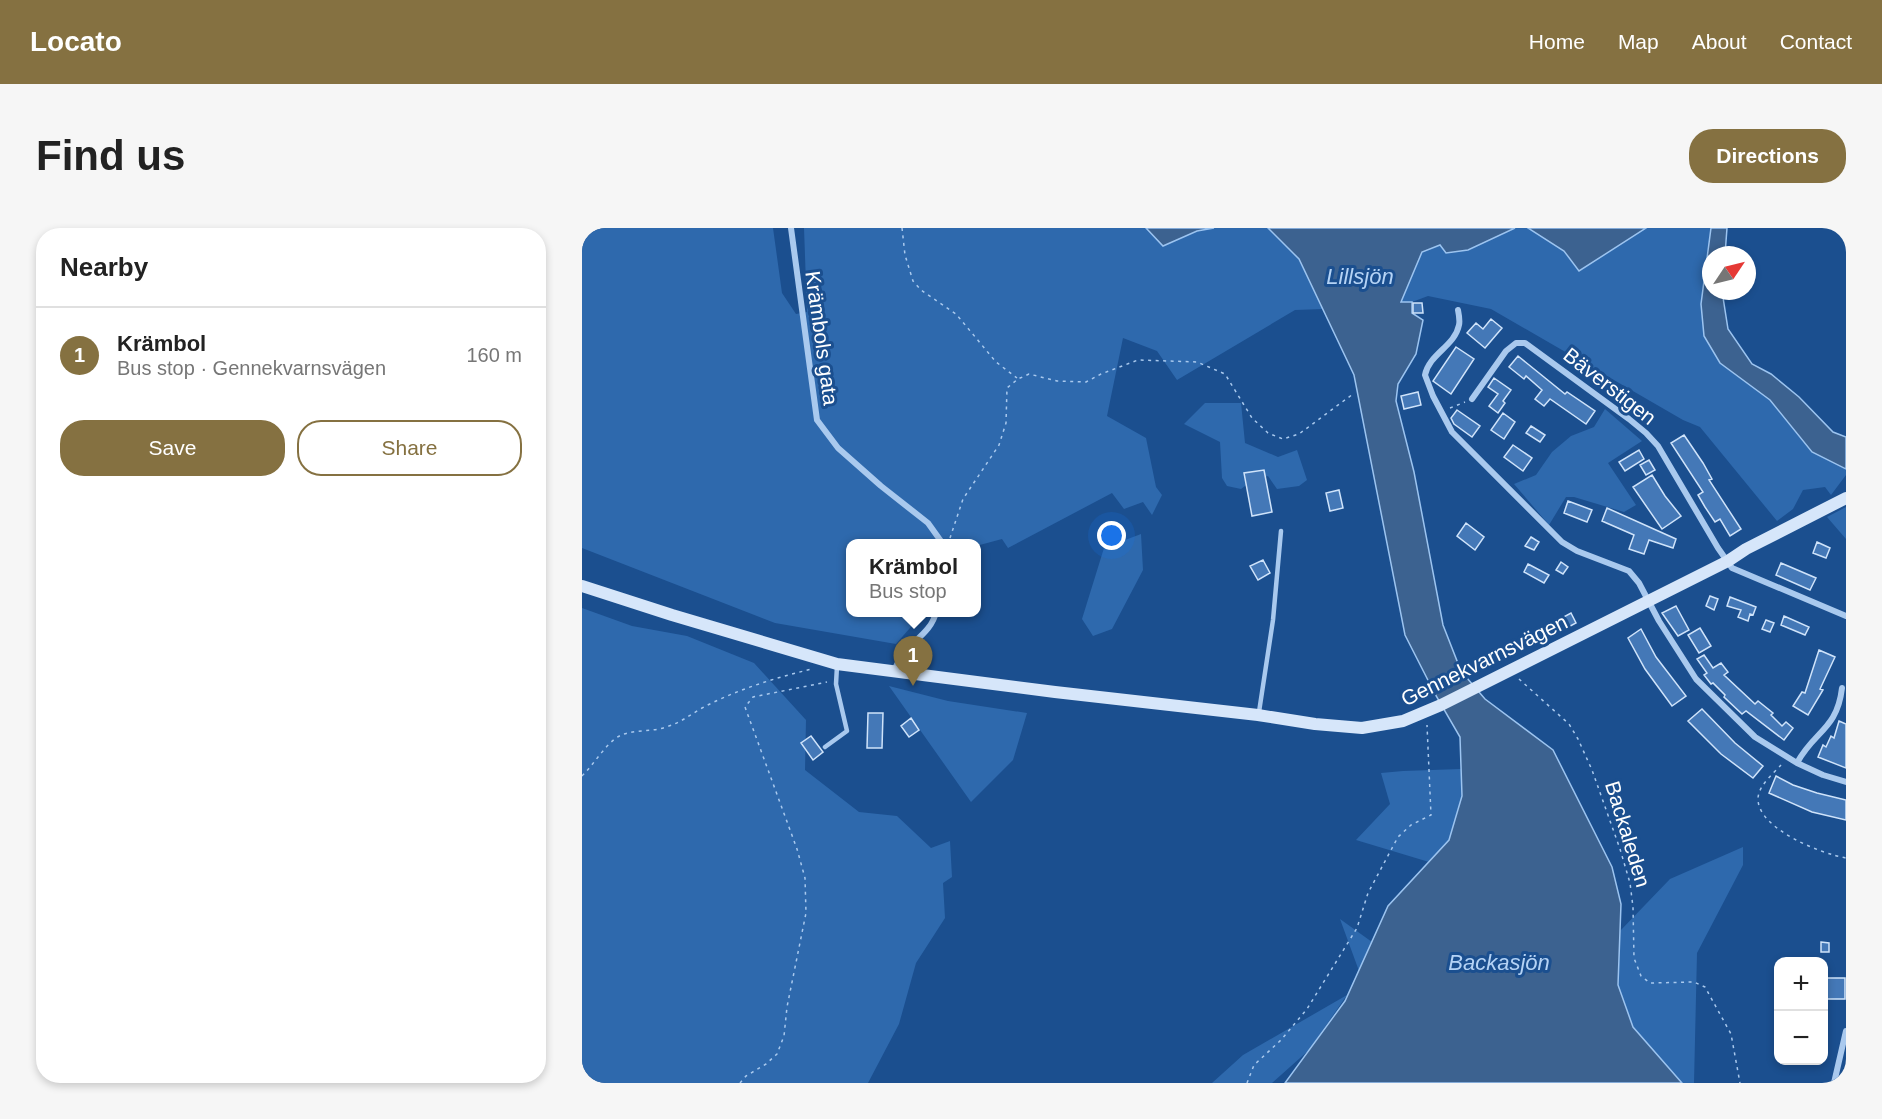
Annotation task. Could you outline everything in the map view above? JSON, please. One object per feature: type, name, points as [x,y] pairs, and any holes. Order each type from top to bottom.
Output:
[{"type":"street","name":"Krämbols gata","points":[[791,228],[817,420],[838,448],[928,523],[942,539]]},
{"type":"street","points":[[1458,310],[1459,325],[1454,337],[1431,361],[1425,375],[1452,432],[1562,542],[1577,551],[1629,571],[1696,679],[1755,737],[1797,763],[1846,782]]},
{"type":"street","name":"Bäverstigen","points":[[1472,399],[1506,351],[1515,343],[1526,343],[1646,433],[1658,446],[1728,561]]},
{"type":"street","name":"Gennekvarnsvägen","points":[[582,586],[837,664],[1362,728],[1403,721],[1441,705],[1728,561],[1766,538],[1846,498]]},
{"type":"street","points":[[1728,561],[1737,571],[1786,589],[1846,616]]},
{"type":"street","points":[[893,671],[903,654],[923,634],[934,617]]},
{"type":"street","points":[[1797,763],[1835,716],[1840,704],[1842,688]]},
{"type":"street","points":[[1834,1083],[1846,1031]]},
{"type":"lane","points":[[1258,715],[1273,620],[1281,531]]},
{"type":"lane","points":[[825,747],[847,731],[837,678],[837,664]]},
{"type":"path","points":[[902,228],[905,255],[913,281],[921,290],[956,314],[996,362],[1018,379]]},
{"type":"path","points":[[948,539],[963,499],[999,445],[1006,423],[1007,388],[1029,374],[1057,381],[1086,382],[1138,360],[1197,362],[1225,374],[1252,418],[1268,434],[1283,439],[1299,434],[1353,394]]},
{"type":"path","points":[[1441,412],[1472,399]]},
{"type":"path","points":[[582,776],[617,738],[637,731],[663,729],[739,691],[816,669]]},
{"type":"path","name":"Backaleden","points":[[1509,670],[1569,724],[1592,770],[1630,883],[1634,958],[1641,976],[1650,983],[1694,982],[1705,987],[1731,1034],[1740,1083]]},
{"type":"path","points":[[740,1083],[746,1076],[777,1054],[784,1036],[787,1007],[806,913],[805,878],[797,849],[746,707],[753,697],[821,684],[837,678]]},
{"type":"path","points":[[1247,1083],[1254,1065],[1281,1040],[1307,1009],[1357,928],[1368,893],[1398,837],[1411,825],[1431,815],[1426,711]]},
{"type":"path","points":[[1786,756],[1759,792],[1758,801],[1763,813],[1783,833],[1825,853],[1846,858]]},
{"type":"shaded area","points":[[582,228],[773,228],[782,293],[796,314],[807,312],[804,228],[1146,228],[1163,246],[1197,231],[1214,228],[1268,228],[1299,259],[1323,309],[1295,310],[1177,380],[1157,351],[1123,338],[1107,416],[1146,438],[1156,487],[1162,495],[1152,515],[1143,502],[1124,509],[1112,493],[1008,548],[1002,539],[981,545],[981,539],[846,539],[846,617],[920,617],[896,644],[775,623],[582,548]]},
{"type":"shaded area","points":[[1515,228],[1528,228],[1564,251],[1579,271],[1646,228],[1711,228],[1709,246],[1702,246],[1701,304],[1720,363],[1770,400],[1812,452],[1846,469],[1846,475],[1831,495],[1825,487],[1803,490],[1793,509],[1777,521],[1700,427],[1683,420],[1491,309],[1428,296],[1412,302],[1401,302],[1422,252],[1441,245],[1468,250]]},
{"type":"shaded area","points":[[1205,403],[1241,403],[1245,443],[1278,457],[1297,450],[1307,480],[1299,486],[1277,489],[1268,476],[1249,483],[1241,489],[1227,486],[1222,478],[1220,442],[1184,424]]},
{"type":"shaded area","points":[[1605,409],[1642,441],[1608,463],[1636,505],[1624,512],[1574,497],[1566,497],[1549,525],[1514,484],[1536,475],[1552,452],[1571,436],[1594,427]]},
{"type":"shaded area","points":[[1846,507],[1846,539],[1827,517]]},
{"type":"shaded area","points":[[1141,534],[1143,570],[1112,629],[1093,636],[1082,619],[1104,548]]},
{"type":"shaded area","points":[[582,608],[632,626],[687,636],[754,663],[806,720],[805,770],[859,812],[897,816],[931,848],[950,841],[952,877],[943,883],[945,918],[916,963],[899,1024],[868,1083],[582,1083]]},
{"type":"shaded area","points":[[889,686],[948,701],[1027,713],[1013,760],[971,802]]},
{"type":"shaded area","points":[[1461,769],[1462,796],[1449,840],[1429,862],[1356,840],[1390,804],[1381,773]]},
{"type":"shaded area","points":[[1743,847],[1743,865],[1697,953],[1694,1083],[1682,1083],[1633,1027],[1618,985],[1620,931],[1670,879]]},
{"type":"shaded area","points":[[1340,919],[1372,942],[1359,971]]},
{"type":"shaded area","points":[[1347,995],[1309,1050],[1272,1083],[1212,1083],[1243,1055]]},
{"type":"water","points":[[1146,228],[1214,228],[1197,231],[1163,246]]},
{"type":"water","name":"Backasjön","points":[[1268,228],[1515,228],[1468,250],[1446,253],[1440,245],[1422,252],[1401,302],[1412,302],[1412,313],[1423,320],[1416,354],[1398,384],[1396,401],[1414,472],[1443,625],[1461,671],[1485,699],[1553,750],[1612,867],[1621,904],[1618,985],[1633,1027],[1682,1083],[1285,1083],[1345,1001],[1388,906],[1449,840],[1462,796],[1460,737],[1405,635],[1354,375],[1299,259]]},
{"type":"water","points":[[1528,228],[1646,228],[1579,271],[1564,251]]},
{"type":"water","points":[[1711,228],[1727,228],[1726,246],[1709,246]]},
{"type":"water","points":[[1702,296],[1702,300],[1723,300],[1728,329],[1752,364],[1771,374],[1799,397],[1833,432],[1846,437],[1846,469],[1812,452],[1770,400],[1720,363],[1704,336],[1701,304]]},
{"type":"building","points":[[1413,303],[1422,303],[1423,313],[1413,313]]},
{"type":"building","points":[[1491,319],[1502,328],[1485,348],[1467,333],[1476,323],[1483,329]]},
{"type":"building","points":[[1456,347],[1474,359],[1451,394],[1433,381]]},
{"type":"building","points":[[1518,356],[1565,394],[1567,392],[1595,411],[1586,424],[1550,399],[1544,406],[1535,399],[1542,390],[1526,376],[1524,379],[1509,367]]},
{"type":"building","points":[[1494,378],[1511,390],[1498,413],[1489,406],[1498,394],[1488,387]]},
{"type":"building","points":[[1418,392],[1421,405],[1404,409],[1401,396]]},
{"type":"building","points":[[1457,410],[1480,426],[1472,437],[1454,424],[1451,418]]},
{"type":"building","points":[[1503,413],[1515,422],[1504,439],[1491,430]]},
{"type":"building","points":[[1531,426],[1545,435],[1540,442],[1526,433]]},
{"type":"building","points":[[1684,435],[1712,479],[1709,480],[1741,529],[1730,536],[1720,519],[1715,522],[1705,507],[1698,495],[1703,492],[1671,443]]},
{"type":"building","points":[[1513,445],[1532,458],[1523,471],[1504,457]]},
{"type":"building","points":[[1639,450],[1644,459],[1625,471],[1619,462]]},
{"type":"building","points":[[1649,460],[1655,470],[1646,475],[1640,465]]},
{"type":"building","points":[[1264,470],[1272,512],[1252,516],[1244,473]]},
{"type":"building","points":[[1652,475],[1681,516],[1662,529],[1633,487]]},
{"type":"building","points":[[1339,490],[1343,508],[1330,511],[1326,493]]},
{"type":"building","points":[[1568,501],[1592,510],[1587,522],[1564,513]]},
{"type":"building","points":[[1607,508],[1676,539],[1673,548],[1649,540],[1644,554],[1629,549],[1634,535],[1602,521]]},
{"type":"building","points":[[1466,523],[1484,537],[1475,550],[1457,536]]},
{"type":"building","points":[[1531,537],[1539,542],[1534,550],[1525,546]]},
{"type":"building","points":[[1817,542],[1830,548],[1826,558],[1813,553]]},
{"type":"building","points":[[1263,560],[1270,573],[1258,580],[1250,566]]},
{"type":"building","points":[[1561,562],[1568,567],[1563,574],[1556,570]]},
{"type":"building","points":[[1781,563],[1816,578],[1810,590],[1776,575]]},
{"type":"building","points":[[1528,564],[1549,575],[1544,583],[1524,572]]},
{"type":"building","points":[[1710,596],[1718,599],[1714,610],[1706,606]]},
{"type":"building","points":[[1730,597],[1756,607],[1748,621],[1738,617],[1741,610],[1727,606]]},
{"type":"building","points":[[1676,606],[1689,630],[1678,636],[1662,613]]},
{"type":"building","points":[[1571,613],[1576,623],[1550,637],[1545,627]]},
{"type":"building","points":[[1784,616],[1809,627],[1805,635],[1781,625]]},
{"type":"building","points":[[1766,620],[1774,623],[1770,632],[1762,629]]},
{"type":"building","points":[[1700,628],[1711,646],[1699,653],[1688,635]]},
{"type":"building","points":[[1641,629],[1656,657],[1686,696],[1672,706],[1645,669],[1628,638]]},
{"type":"building","points":[[1819,650],[1835,657],[1820,689],[1823,690],[1808,715],[1793,706],[1802,692],[1805,693]]},
{"type":"building","points":[[1704,655],[1713,668],[1721,663],[1728,672],[1724,675],[1755,704],[1758,701],[1773,713],[1771,715],[1782,726],[1786,722],[1793,728],[1784,740],[1746,711],[1742,714],[1713,683],[1711,684],[1704,675],[1707,673],[1697,659]]},
{"type":"building","points":[[1702,709],[1735,743],[1763,766],[1753,778],[1721,754],[1688,721]]},
{"type":"building","points":[[868,713],[883,713],[882,748],[867,748]]},
{"type":"building","points":[[911,718],[919,730],[909,737],[901,726]]},
{"type":"building","points":[[1839,721],[1846,724],[1846,768],[1818,757],[1823,745],[1826,747],[1831,736],[1834,738]]},
{"type":"building","points":[[811,736],[823,752],[813,760],[801,743]]},
{"type":"building","points":[[1776,776],[1793,785],[1846,800],[1846,820],[1812,812],[1769,793]]},
{"type":"building","points":[[1821,942],[1829,943],[1829,952],[1821,952]]},
{"type":"building","points":[[1828,978],[1845,978],[1845,999],[1828,999]]},
{"type":"place","name":"Krämbol","points":[[913,686]]},
{"type":"water label","name":"Lillsjön","points":[[1360,276]]}]
